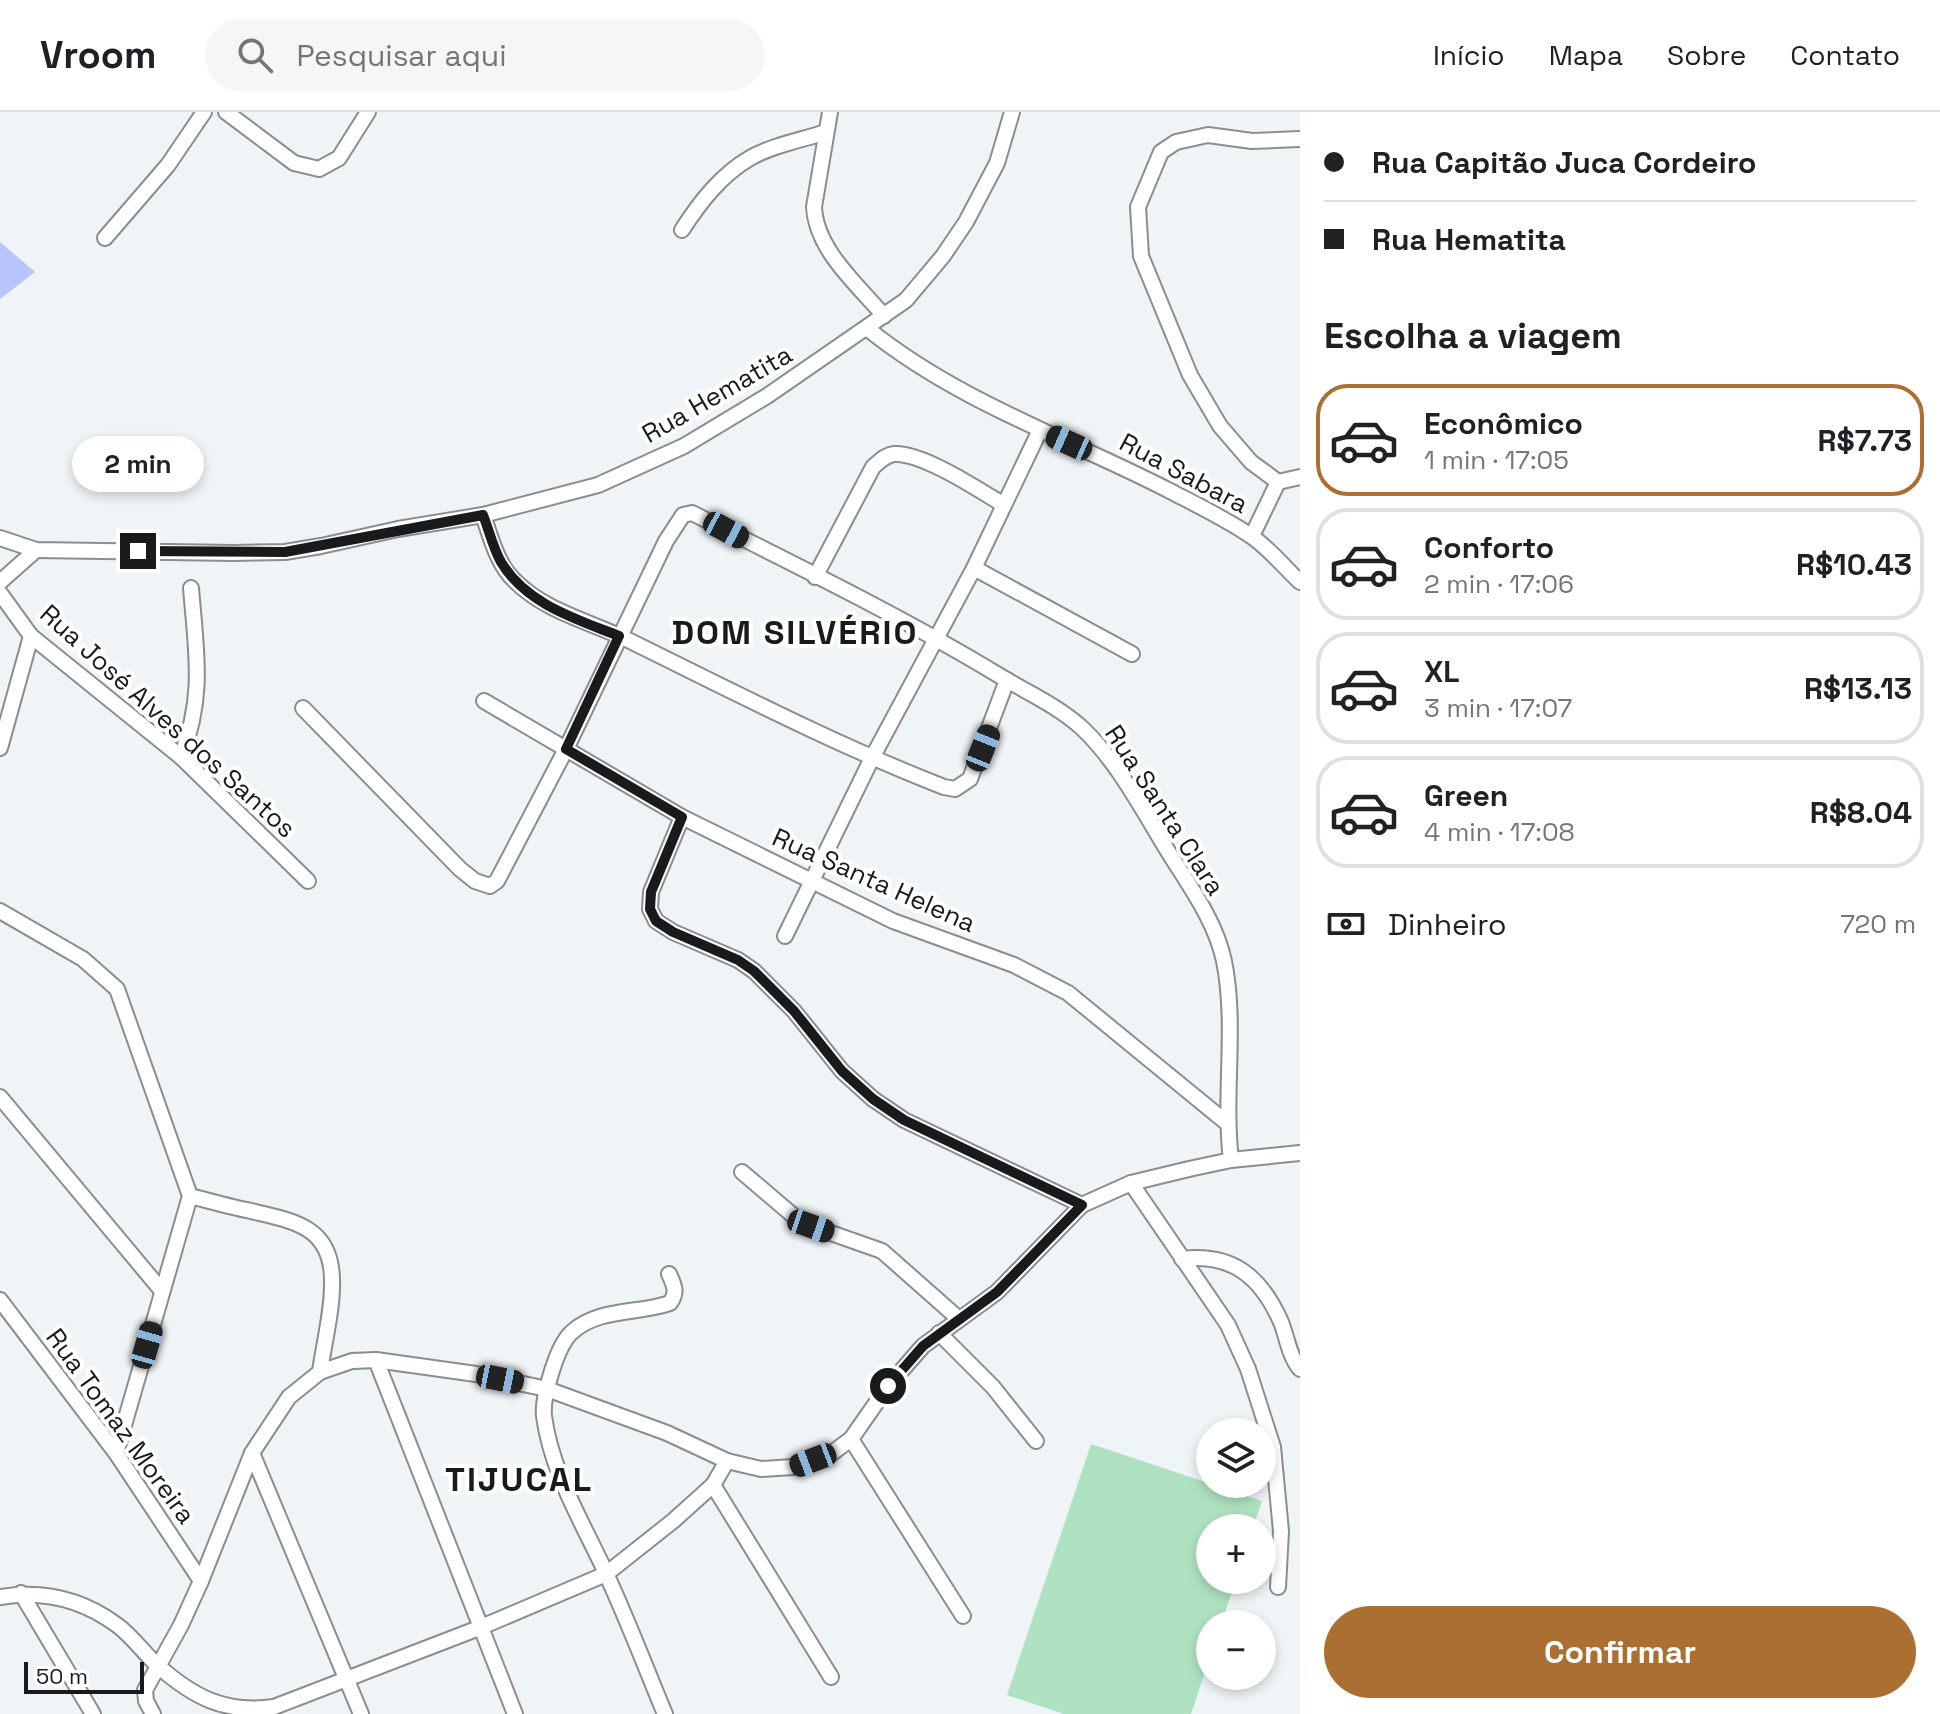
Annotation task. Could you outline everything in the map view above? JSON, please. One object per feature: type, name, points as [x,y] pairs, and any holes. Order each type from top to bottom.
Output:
[{"type":"street","points":[[105,238],[168,165],[204,112]]},
{"type":"street","points":[[226,112],[294,163],[319,169],[339,158],[368,112]]},
{"type":"street","points":[[830,112],[814,207],[815,222],[833,256],[884,316]]},
{"type":"street","name":"Rua Hematita","points":[[0,538],[36,550],[285,552],[483,515],[598,485],[684,446],[735,418],[906,300],[943,256],[966,222],[997,163],[1012,112]]},
{"type":"street","points":[[682,230],[711,190],[751,157],[826,132]]},
{"type":"street","points":[[1300,139],[1252,141],[1208,135],[1176,142],[1161,152],[1138,207],[1141,256],[1190,375],[1220,426],[1251,462],[1278,482],[1300,477]]},
{"type":"street","name":"Rua Sabara","points":[[868,329],[898,354],[925,370],[1040,430],[1127,469],[1252,536],[1300,582]]},
{"type":"street","points":[[785,936],[872,758],[974,568],[1040,430]]},
{"type":"street","points":[[815,577],[873,467],[894,454],[928,463],[1004,505]]},
{"type":"street","points":[[1252,536],[1278,482]]},
{"type":"street","name":"Rua Santa Clara","points":[[619,636],[666,541],[683,515],[692,513],[935,637],[1059,710],[1094,741],[1128,789],[1208,920],[1223,957],[1230,1002],[1227,1123],[1231,1160]]},
{"type":"street","points":[[483,515],[499,559],[512,579],[533,597],[563,614],[619,636],[872,758],[928,781],[955,789],[970,779],[1007,680]]},
{"type":"street","points":[[0,582],[36,550]]},
{"type":"street","points":[[974,568],[1132,654]]},
{"type":"street","points":[[181,757],[192,729],[197,704],[191,588]]},
{"type":"street","name":"Rua José Alves dos Santos","points":[[0,593],[31,636],[181,757],[308,881]]},
{"type":"street","points":[[0,748],[31,636]]},
{"type":"street","points":[[303,708],[460,869],[483,886],[490,886],[497,881],[566,749],[619,636]]},
{"type":"street","name":"Rua Santa Helena","points":[[484,701],[682,817],[917,931],[1014,965],[1068,993],[1227,1123]]},
{"type":"street","points":[[682,817],[651,892],[650,909],[656,921],[754,971],[794,1011],[842,1071],[873,1099],[904,1120],[1082,1205]]},
{"type":"street","points":[[0,911],[83,959],[117,989],[190,1196],[116,1453]]},
{"type":"street","points":[[2,1100],[162,1291]]},
{"type":"street","points":[[0,1121],[2,1100]]},
{"type":"street","points":[[153,1714],[146,1701],[145,1690],[201,1581],[252,1453],[289,1397],[320,1372],[352,1361],[376,1360],[476,1374],[547,1389],[667,1433],[727,1461],[761,1469],[793,1467],[832,1453],[851,1439],[888,1386],[923,1346],[997,1292],[1082,1205],[1131,1183],[1231,1160],[1300,1153]]},
{"type":"street","points":[[742,1172],[796,1218],[882,1251],[959,1319]]},
{"type":"street","points":[[1131,1183],[1228,1325],[1248,1369],[1273,1447],[1281,1531],[1278,1587]]},
{"type":"street","points":[[190,1196],[284,1218],[305,1227],[322,1240],[329,1255],[332,1280],[320,1372]]},
{"type":"street","points":[[1182,1259],[1202,1257],[1235,1265],[1260,1283],[1281,1322],[1300,1369]]},
{"type":"street","points":[[665,1714],[558,1470],[544,1415],[547,1389],[562,1345],[571,1332],[591,1320],[670,1303],[675,1296],[675,1287],[669,1274]]},
{"type":"street","name":"Rua Tomaz Moreira","points":[[0,1300],[116,1453],[201,1581]]},
{"type":"street","points":[[939,1333],[993,1387],[1036,1441]]},
{"type":"street","points":[[376,1360],[515,1714]]},
{"type":"street","points":[[851,1439],[963,1616]]},
{"type":"street","points":[[252,1453],[361,1714]]},
{"type":"street","points":[[0,1597],[21,1593],[55,1596],[83,1605],[118,1626],[158,1665],[204,1701],[252,1711],[274,1707],[479,1628],[606,1574],[713,1485],[727,1461]]},
{"type":"street","points":[[713,1485],[831,1677]]},
{"type":"street","points":[[21,1593],[93,1714]]},
{"type":"green space","points":[[1091,1444],[1196,1479],[1196,1498],[1253,1498],[1262,1501],[1258,1514],[1196,1514],[1196,1594],[1231,1594],[1226,1610],[1196,1610],[1196,1690],[1199,1690],[1191,1714],[1064,1714],[1007,1695]]},
{"type":"water","points":[[0,242],[35,272],[0,299]]},
{"type":"district","name":"DOM SILVÉRIO","points":[[795,632]]},
{"type":"district","name":"TIJUCAL","points":[[519,1479]]},
{"type":"route","points":[[138,551],[285,552],[483,515],[499,559],[512,579],[533,597],[563,614],[619,636],[566,749],[682,817],[651,892],[650,909],[656,921],[673,932],[738,960],[754,971],[794,1011],[842,1071],[873,1099],[904,1120],[1082,1205],[997,1292],[923,1346],[888,1386]]}]
